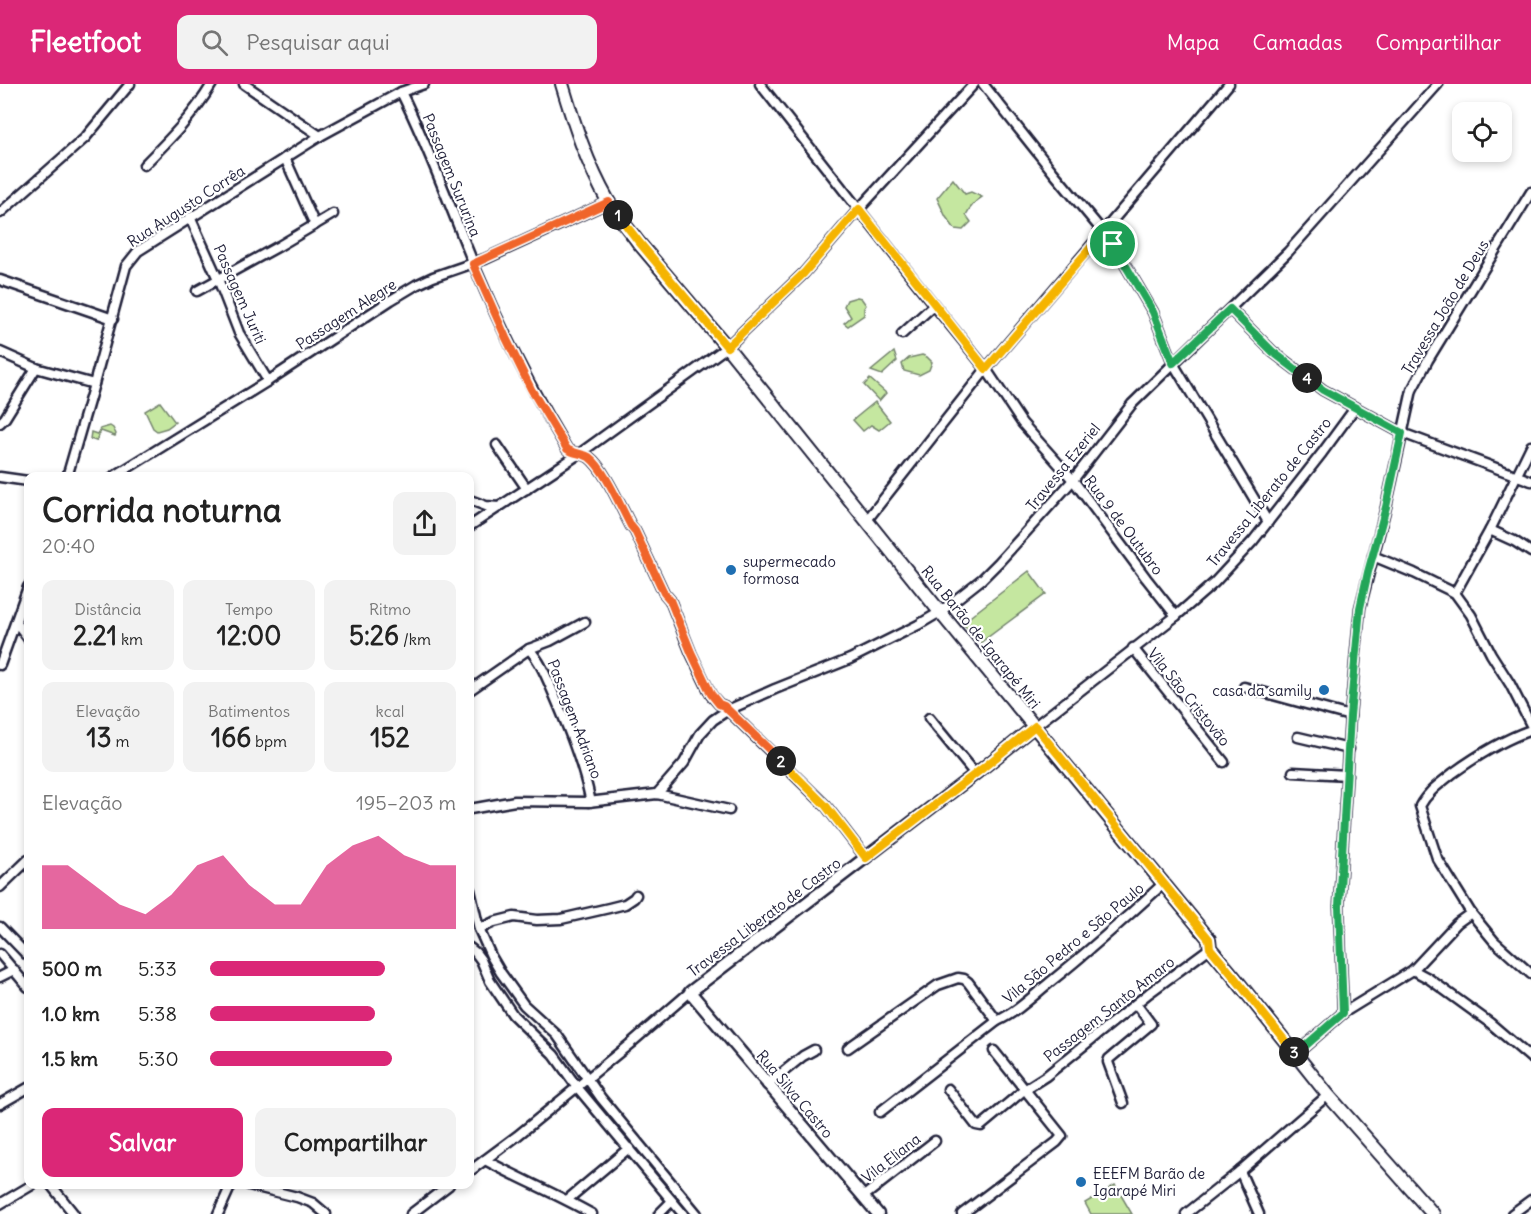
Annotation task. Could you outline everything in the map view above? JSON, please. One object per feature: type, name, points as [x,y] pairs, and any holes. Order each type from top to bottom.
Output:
[{"type":"main road","name":"Rua Barão de Igarapé Miri","points":[[562,84],[589,164],[609,202],[639,242],[1164,883],[1209,939],[1210,948],[1328,1095],[1433,1214]]},
{"type":"street","points":[[0,213],[85,138],[130,84]]},
{"type":"street","points":[[144,165],[176,134],[200,105],[212,84]]},
{"type":"street","points":[[244,84],[320,136]]},
{"type":"street","name":"Rua Augusto Corrêa","points":[[68,472],[126,266],[131,258],[138,251],[320,136],[401,92],[424,84]]},
{"type":"street","name":"Rua 9 de Outubro","points":[[760,84],[986,369],[1022,423],[1073,480],[1176,616]]},
{"type":"street","points":[[474,523],[579,454],[727,347],[804,273],[859,209],[974,84]]},
{"type":"street","points":[[983,84],[1118,252],[1153,312],[1173,363],[1268,522]]},
{"type":"street","points":[[867,520],[986,369],[1228,84]]},
{"type":"street","name":"Travessa Ezeriel","points":[[657,794],[684,763],[700,734],[713,720],[728,710],[850,659],[940,612],[982,579],[1073,480],[1124,412],[1288,252],[1438,84]]},
{"type":"street","name":"Passagem Sururina","points":[[401,92],[442,184],[473,264],[531,389],[567,449],[589,457],[607,480],[635,531],[664,593],[670,600],[711,694],[826,806],[866,858]]},
{"type":"street","points":[[285,158],[315,225]]},
{"type":"street","name":"Travessa João de Deus","points":[[1343,1013],[1339,906],[1350,716],[1360,608],[1386,507],[1412,390],[1531,192]]},
{"type":"street","name":"Passagem Alegre","points":[[121,472],[268,381],[416,285],[473,264],[609,202]]},
{"type":"street","points":[[197,291],[333,214]]},
{"type":"street","name":"Passagem Juriti","points":[[190,218],[218,279],[239,333],[268,381]]},
{"type":"street","points":[[0,280],[113,319]]},
{"type":"street","points":[[903,334],[934,306]]},
{"type":"street","points":[[1230,309],[1273,352],[1323,390],[1402,433],[1531,481]]},
{"type":"street","points":[[0,351],[36,368],[94,384]]},
{"type":"street","points":[[0,423],[36,368]]},
{"type":"street","name":"Travessa Liberato de Castro","points":[[474,1168],[577,1087],[690,992],[975,774],[1176,616],[1226,571],[1268,522],[1355,408]]},
{"type":"street","points":[[497,445],[527,489]]},
{"type":"street","points":[[1455,592],[1490,530],[1531,446]]},
{"type":"street","points":[[0,477],[24,480]]},
{"type":"street","points":[[474,502],[499,507]]},
{"type":"street","points":[[1490,530],[1531,552]]},
{"type":"street","points":[[1373,556],[1455,592],[1471,615],[1531,725]]},
{"type":"street","points":[[0,665],[24,599]]},
{"type":"street","points":[[16,622],[24,633]]},
{"type":"street","name":"Passagem Adriano","points":[[474,687],[529,649],[550,641],[585,622]]},
{"type":"street","name":"Vila São Cristovão","points":[[1133,648],[1224,762]]},
{"type":"street","name":"Passagem Adriano","points":[[529,649],[539,662],[573,741],[584,772],[590,802]]},
{"type":"street","points":[[1244,687],[1350,716]]},
{"type":"street","points":[[930,718],[975,774]]},
{"type":"street","points":[[1531,730],[1479,754],[1436,787],[1425,797],[1420,806],[1437,858],[1471,913],[1494,941],[1531,974]]},
{"type":"street","points":[[1298,737],[1349,749]]},
{"type":"street","points":[[1293,772],[1347,775]]},
{"type":"street","points":[[474,808],[515,801],[590,802],[657,794],[729,810]]},
{"type":"street","points":[[0,887],[24,864]]},
{"type":"street","name":"Vila São Pedro e São Paulo","points":[[880,1112],[997,1021],[1009,1016],[1092,948],[1164,883]]},
{"type":"street","points":[[479,929],[514,917],[537,920],[561,919],[625,904],[636,895]]},
{"type":"street","points":[[474,907],[479,929],[491,956],[524,1005],[557,1035],[601,1098],[697,1214]]},
{"type":"street","points":[[1296,1054],[1343,1013],[1413,970],[1457,923],[1471,913]]},
{"type":"street","points":[[0,927],[24,952]]},
{"type":"street","name":"Passagem Santo Amaro","points":[[948,1089],[976,1125],[981,1126],[1024,1090],[1046,1076],[1210,948]]},
{"type":"street","points":[[474,951],[481,960],[490,981],[513,1015],[554,1055],[577,1087],[683,1214]]},
{"type":"street","points":[[0,954],[24,982]]},
{"type":"street","points":[[0,977],[14,970]]},
{"type":"street","points":[[1413,970],[1428,978],[1490,1023],[1531,1058]]},
{"type":"street","name":"Vila São Pedro e São Paulo","points":[[848,1048],[938,985],[958,978],[968,982],[997,1021]]},
{"type":"street","name":"Rua Silva Castro","points":[[690,992],[878,1214]]},
{"type":"street","points":[[1123,1103],[1108,1059],[1151,1024],[1136,1004]]},
{"type":"street","points":[[767,1085],[814,1050]]},
{"type":"street","points":[[962,1214],[1062,1136],[994,1051]]},
{"type":"street","points":[[0,1104],[24,1090]]},
{"type":"street","points":[[1186,1214],[1328,1095]]},
{"type":"street","name":"Vila Eliana","points":[[864,1197],[935,1141]]},
{"type":"street","points":[[567,1200],[629,1149]]},
{"type":"street","points":[[485,1160],[592,1214]]},
{"type":"street","points":[[1240,1171],[1259,1214]]},
{"type":"street","points":[[0,1204],[25,1189]]},
{"type":"street","points":[[54,1189],[74,1214]]},
{"type":"street","points":[[218,1214],[229,1189]]},
{"type":"street","points":[[265,1189],[312,1203],[326,1214]]},
{"type":"street","points":[[411,1214],[436,1189]]},
{"type":"street","points":[[1512,1214],[1531,1200]]},
{"type":"street","points":[[658,1214],[672,1201]]},
{"type":"green space","points":[[953,179],[965,194],[971,192],[982,197],[974,203],[966,215],[971,222],[963,230],[955,229],[937,198]]},
{"type":"green space","points":[[861,298],[866,305],[864,315],[848,326],[844,323],[851,317],[844,306],[847,300]]},
{"type":"green space","points":[[894,352],[897,361],[882,375],[871,371]]},
{"type":"green space","points":[[922,355],[932,362],[929,370],[919,375],[904,371],[902,364],[909,358]]},
{"type":"green space","points":[[870,379],[886,393],[879,401],[864,385]]},
{"type":"green space","points":[[160,402],[175,422],[157,431],[153,428],[145,411]]},
{"type":"green space","points":[[875,402],[890,421],[879,430],[871,425],[863,431],[853,420]]},
{"type":"green space","points":[[110,426],[115,436],[101,431],[96,441],[90,439],[91,432],[97,434],[100,429]]},
{"type":"green space","points":[[1029,571],[1046,594],[980,643],[962,623]]},
{"type":"green space","points":[[1115,1185],[1132,1214],[1091,1214],[1085,1203]]},
{"type":"place","name":"supermecado formosa","points":[[731,570]]},
{"type":"place","name":"casa da samily","points":[[1324,690]]},
{"type":"place","name":"EEEFM Barão de Igarapé Miri","points":[[1081,1182]]},
{"type":"route","points":[[609,202],[639,242],[727,347],[804,273],[859,209],[986,369],[1104,232],[1113,244],[1153,312],[1173,363],[1230,309],[1273,352],[1323,390],[1402,433],[1360,608],[1350,716],[1339,906],[1343,1013],[1296,1054],[1210,948],[1209,939],[1035,726],[866,858],[826,806],[711,694],[670,600],[664,593],[635,531],[607,480],[589,457],[567,449],[531,389],[473,264],[609,202]]}]
